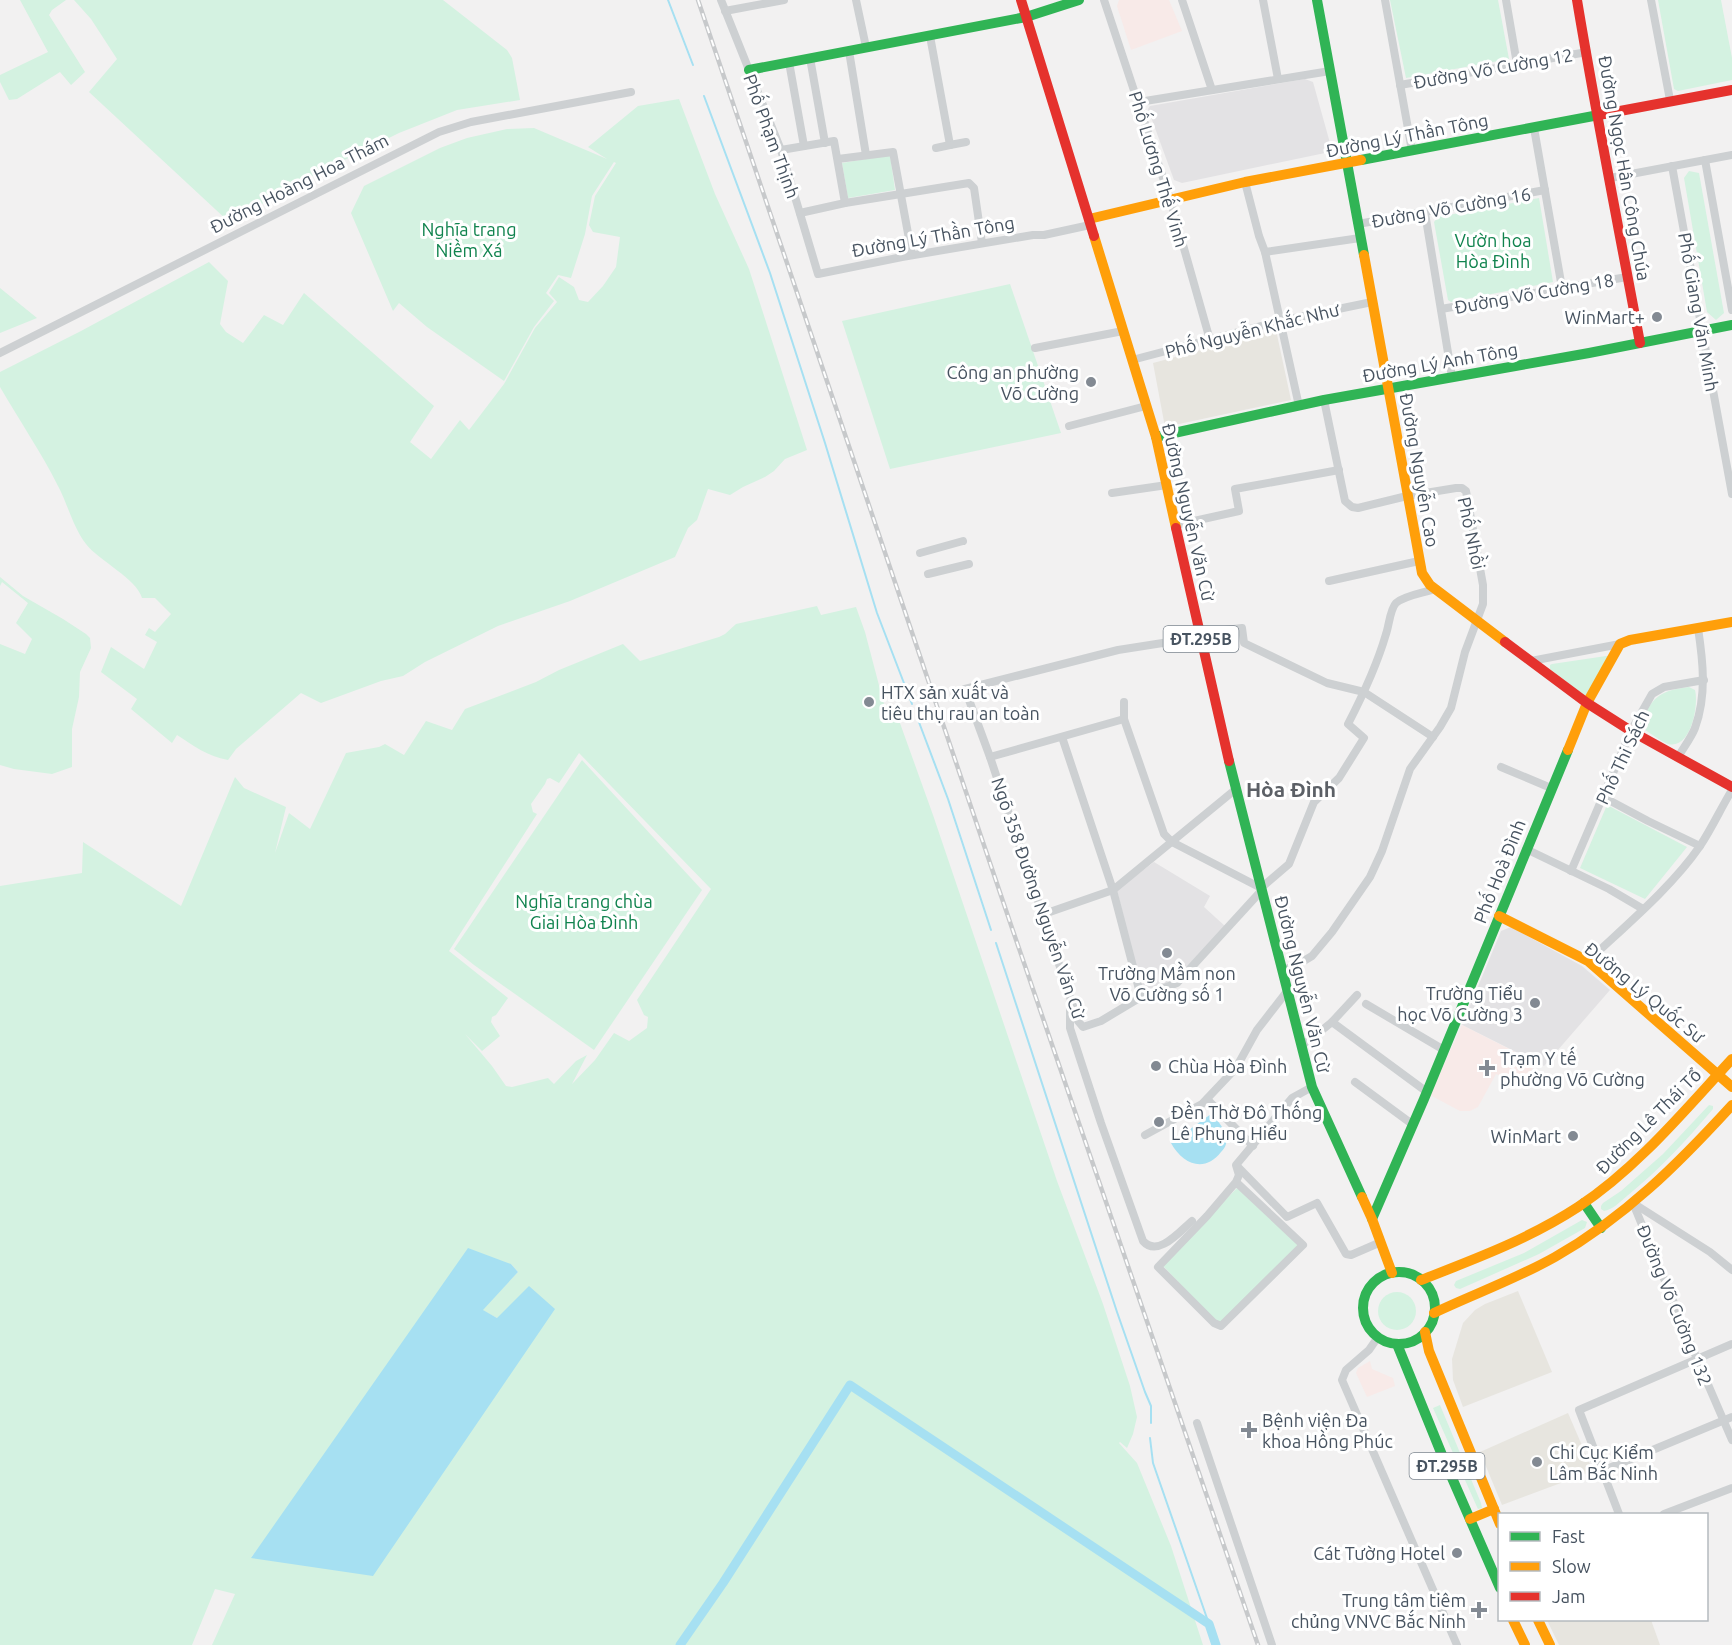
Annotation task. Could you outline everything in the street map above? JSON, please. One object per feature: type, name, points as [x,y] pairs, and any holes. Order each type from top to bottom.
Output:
[{"type":"main road","name":"Đường Nguyễn Văn Cừ","points":[[1021,0],[1156,437],[1236,789],[1312,1087],[1372,1219],[1392,1273]]},
{"type":"main road","points":[[749,70],[1026,17],[1079,0]]},
{"type":"main road","name":"Đường Nguyễn Cao","points":[[1317,0],[1422,573],[1430,585],[1587,704],[1732,788]]},
{"type":"main road","name":"Đường Ngọc Hân Công Chúa","points":[[1577,0],[1640,343]]},
{"type":"main road","name":"Đường Lý Thần Tông","points":[[1090,222],[1170,199],[1245,182],[1732,90]]},
{"type":"main road","name":"Đường Lý Anh Tông","points":[[1156,437],[1324,400],[1732,325]]},
{"type":"main road","points":[[1620,644],[1630,640],[1732,622]]},
{"type":"main road","name":"Phố Hoà Đình","points":[[1372,1219],[1427,1092],[1587,704],[1620,644]]},
{"type":"main road","name":"Đường Lý Quốc Sư","points":[[1499,916],[1588,961],[1732,1087]]},
{"type":"main road","name":"Đường Lê Thái Tổ","points":[[1421,1280],[1524,1239],[1584,1203],[1614,1180],[1652,1144],[1732,1059]]},
{"type":"main road","points":[[1434,1313],[1554,1257],[1601,1228],[1650,1190],[1732,1105]]},
{"type":"main road","points":[[1584,1203],[1601,1228]]},
{"type":"main road","points":[[1392,1273],[1408,1273],[1421,1280],[1433,1295],[1434,1313],[1431,1324],[1425,1332],[1412,1341],[1397,1344],[1378,1337],[1371,1330],[1364,1312],[1364,1301],[1372,1284],[1392,1273]]},
{"type":"main road","name":"ĐT.295B","points":[[1425,1332],[1429,1351],[1498,1519]]},
{"type":"main road","name":"ĐT.295B","points":[[1397,1344],[1498,1583]]},
{"type":"main road","points":[[1470,1520],[1494,1509]]},
{"type":"main road","points":[[1514,1621],[1525,1645]]},
{"type":"main road","points":[[1538,1621],[1550,1645]]},
{"type":"street","name":"Phố Phạm Thịnh","points":[[722,0],[781,150],[818,274]]},
{"type":"street","points":[[725,11],[784,0]]},
{"type":"street","points":[[856,0],[866,47]]},
{"type":"street","name":"Phố Lương Thế Vinh","points":[[1104,0],[1170,199],[1210,340]]},
{"type":"street","points":[[1182,0],[1212,90]]},
{"type":"street","points":[[1263,0],[1278,80]]},
{"type":"street","points":[[1385,0],[1412,151]]},
{"type":"street","points":[[1506,0],[1517,64]]},
{"type":"street","points":[[1651,0],[1670,100]]},
{"type":"street","points":[[930,36],[950,145]]},
{"type":"street","points":[[849,51],[866,155]]},
{"type":"street","name":"Đường Võ Cường 12","points":[[1400,85],[1587,52]]},
{"type":"street","points":[[810,58],[825,143]]},
{"type":"street","points":[[789,62],[804,146]]},
{"type":"street","points":[[1139,102],[1330,71]]},
{"type":"street","name":"Đường Hoàng Hoa Thám","points":[[0,353],[439,132],[471,122],[631,92]]},
{"type":"street","points":[[1534,128],[1563,288]]},
{"type":"street","points":[[781,150],[834,141],[845,203]]},
{"type":"street","points":[[936,148],[966,142]]},
{"type":"street","points":[[838,159],[893,152],[912,255]]},
{"type":"street","points":[[1610,178],[1732,155]]},
{"type":"street","name":"Phố Giang Văn Minh","points":[[1705,160],[1732,310]]},
{"type":"street","name":"Phố Giang Văn Minh","points":[[1672,166],[1732,494]]},
{"type":"street","points":[[1245,182],[1265,252],[1299,406]]},
{"type":"street","points":[[800,213],[845,203],[966,183],[974,188],[982,243]]},
{"type":"street","name":"Đường Võ Cường 16","points":[[1358,224],[1545,190]]},
{"type":"street","points":[[1425,213],[1452,377]]},
{"type":"street","name":"Đường Lý Thần Tông","points":[[818,274],[912,255],[1044,235],[1090,222]]},
{"type":"street","name":"Đường Võ Cường 16","points":[[1265,252],[1360,238]]},
{"type":"street","name":"Đường Võ Cường 18","points":[[1441,309],[1627,277]]},
{"type":"street","name":"Phố Nguyễn Khắc Như","points":[[1132,360],[1280,321],[1372,302]]},
{"type":"street","points":[[1035,348],[1123,331]]},
{"type":"street","name":"Phố Nhồi","points":[[1324,400],[1346,501],[1352,507],[1358,508],[1407,496],[1456,488],[1462,488],[1467,493],[1483,585],[1483,604],[1476,621]]},
{"type":"street","points":[[1069,426],[1146,406]]},
{"type":"street","points":[[1176,525],[1239,511],[1235,489],[1339,470]]},
{"type":"street","points":[[1112,493],[1167,485]]},
{"type":"street","points":[[920,553],[963,541]]},
{"type":"street","points":[[1329,581],[1419,561]]},
{"type":"street","points":[[928,574],[969,564]]},
{"type":"street","points":[[1364,692],[1379,657],[1393,607],[1397,602],[1436,589]]},
{"type":"street","points":[[1282,970],[1297,965],[1312,956],[1332,932],[1370,877],[1382,851],[1410,769],[1451,708],[1476,621]]},
{"type":"street","points":[[1200,635],[1242,628],[1244,643],[1327,683],[1364,692],[1433,737]]},
{"type":"street","points":[[1678,757],[1697,723],[1704,680],[1698,628]]},
{"type":"street","name":"Ngõ 358 Đường Nguyễn Văn Cừ","points":[[1200,635],[1118,650],[964,689],[1044,914],[1078,1021],[1085,1027],[1101,1021],[1141,997],[1177,982],[1262,889],[1289,864],[1314,802],[1339,778],[1364,738],[1348,724],[1364,692]]},
{"type":"street","points":[[1531,661],[1620,644]]},
{"type":"street","name":"Phố Thi Sách","points":[[1571,871],[1631,731],[1652,694],[1664,687],[1704,680]]},
{"type":"street","points":[[1124,702],[1124,719],[1164,834],[1172,842],[1262,889]]},
{"type":"street","points":[[990,757],[1124,719]]},
{"type":"street","points":[[1062,737],[1113,890],[1141,997]]},
{"type":"street","points":[[1501,766],[1551,788]]},
{"type":"street","points":[[1588,961],[1643,909],[1700,846],[1732,788]]},
{"type":"street","points":[[1044,914],[1113,890],[1236,789]]},
{"type":"street","points":[[1603,796],[1648,822],[1700,846]]},
{"type":"street","points":[[1526,849],[1610,890],[1643,909]]},
{"type":"street","points":[[1145,1135],[1202,1104],[1207,1099],[1236,1068],[1257,1030],[1288,990]]},
{"type":"street","points":[[1302,1045],[1332,1022],[1358,995]]},
{"type":"street","points":[[1070,997],[1070,1028],[1143,1241],[1151,1247],[1160,1245],[1169,1241],[1191,1221]]},
{"type":"street","points":[[1366,1004],[1444,1050]]},
{"type":"street","points":[[1332,1022],[1427,1092]]},
{"type":"street","points":[[1355,1082],[1412,1124]]},
{"type":"street","points":[[1236,1166],[1292,1098],[1312,1087]]},
{"type":"street","points":[[1207,1099],[1253,1146]]},
{"type":"street","points":[[1236,1166],[1239,1175],[1236,1182],[1158,1267],[1214,1323],[1221,1326],[1304,1245],[1236,1182]]},
{"type":"street","points":[[1236,1166],[1287,1217],[1317,1203],[1347,1254],[1351,1255],[1381,1242]]},
{"type":"street","points":[[1633,1203],[1710,1252],[1732,1270]]},
{"type":"street","name":"Đường Võ Cường 132","points":[[1633,1203],[1732,1440]]},
{"type":"street","points":[[1378,1337],[1369,1350],[1346,1370],[1342,1380],[1457,1645]]},
{"type":"street","points":[[1618,1513],[1579,1410],[1732,1344]]},
{"type":"street","points":[[1602,1471],[1732,1417]]},
{"type":"street","points":[[1197,1423],[1272,1645]]},
{"type":"street","points":[[1669,1513],[1732,1488]]},
{"type":"shaded area","points":[[1119,0],[1169,0],[1182,31],[1131,50],[1117,6]]},
{"type":"shaded area","points":[[1305,79],[1313,82],[1330,143],[1325,153],[1182,183],[1174,180],[1148,109],[1150,106]]},
{"type":"shaded area","points":[[1276,330],[1291,400],[1165,427],[1153,363]]},
{"type":"shaded area","name":"Trường Mầm non Võ Cường số 1","points":[[1154,862],[1210,896],[1204,907],[1226,927],[1176,980],[1142,992],[1117,890]]},
{"type":"shaded area","name":"Trường Tiểu học Võ Cường 3","points":[[1511,927],[1582,966],[1610,990],[1544,1066],[1462,1025],[1501,931]]},
{"type":"shaded area","name":"Trạm Y tế phường Võ Cường","points":[[1462,1025],[1535,1062],[1525,1084],[1496,1074],[1478,1107],[1470,1111],[1460,1111],[1430,1095]]},
{"type":"shaded area","points":[[1518,1291],[1552,1372],[1463,1407],[1453,1380],[1452,1359],[1463,1323],[1475,1310],[1485,1304]]},
{"type":"shaded area","name":"Bệnh viện Đa khoa Hồng Phúc","points":[[1370,1361],[1372,1369],[1393,1378],[1395,1386],[1367,1397],[1356,1373],[1358,1368]]},
{"type":"shaded area","name":"Chi Cục Kiểm Lâm Bắc Ninh","points":[[1568,1413],[1593,1471],[1502,1505],[1480,1452]]},
{"type":"shaded area","points":[[1547,1621],[1651,1621],[1660,1645],[1559,1645]]},
{"type":"green space","points":[[20,0],[66,0],[49,15],[85,72],[71,85],[60,72],[17,99],[9,100],[0,82],[0,75],[48,52]]},
{"type":"green space","points":[[74,0],[443,0],[507,50],[512,58],[520,100],[457,110],[399,133],[314,175],[229,222],[89,92],[117,59],[91,19]]},
{"type":"green space","points":[[1390,0],[1498,0],[1509,59],[1406,78]]},
{"type":"green space","points":[[1658,0],[1721,0],[1732,58],[1732,80],[1678,91],[1674,89]]},
{"type":"green space","name":"Nghĩa trang Niềm Xá","points":[[679,99],[715,194],[749,269],[807,450],[785,459],[765,477],[730,495],[708,489],[697,520],[688,528],[675,557],[570,601],[498,626],[425,662],[403,676],[381,681],[321,703],[301,693],[236,749],[228,760],[207,753],[177,735],[172,743],[131,709],[137,699],[101,672],[111,647],[144,669],[157,642],[145,635],[149,628],[155,632],[171,614],[155,598],[142,598],[133,584],[86,544],[62,493],[0,387],[0,372],[209,262],[228,281],[220,324],[226,332],[243,343],[264,315],[283,325],[304,293],[434,406],[410,442],[431,459],[460,420],[469,430],[504,384],[535,328],[557,302],[549,293],[559,277],[574,287],[579,300],[588,302],[616,267],[620,237],[593,232],[589,225],[595,196],[616,163],[614,162],[592,196],[585,234],[571,278],[558,275],[546,293],[554,301],[534,327],[504,381],[427,327],[399,303],[393,311],[351,213],[364,186],[440,148],[467,138],[507,129],[534,128],[607,159],[588,147],[638,106]]},
{"type":"green space","points":[[890,155],[895,190],[848,198],[842,163]]},
{"type":"green space","points":[[1689,171],[1699,173],[1724,313],[1716,320],[1707,312],[1684,178]]},
{"type":"green space","name":"Vườn hoa Hòa Đình","points":[[1539,198],[1553,282],[1451,302],[1448,300],[1434,222],[1438,217]]},
{"type":"green space","points":[[1010,284],[1061,433],[890,469],[842,321]]},
{"type":"green space","points":[[0,288],[37,318],[0,333]]},
{"type":"green space","points":[[0,577],[23,596],[90,638],[91,648],[80,672],[79,697],[72,729],[72,767],[52,774],[0,765],[0,644],[25,654],[32,639],[16,623],[28,603],[2,582],[0,586]]},
{"type":"green space","points":[[817,606],[821,615],[856,607],[885,708],[896,712],[1130,1386],[1137,1417],[1127,1448],[1119,1443],[1137,1463],[1171,1546],[1203,1645],[212,1645],[235,1594],[215,1589],[192,1645],[0,1645],[0,886],[82,873],[83,842],[181,906],[235,777],[244,788],[286,807],[275,853],[289,813],[310,829],[346,753],[385,744],[404,755],[426,721],[452,730],[465,709],[536,682],[623,644],[640,661],[719,637],[736,624]],"holes":[[[579,753],[711,889],[637,1000],[644,1015],[648,1017],[647,1028],[629,1041],[614,1033],[595,1060],[572,1084],[587,1055],[576,1061],[554,1084],[548,1078],[512,1087],[506,1086],[465,1034],[482,1051],[500,1036],[491,1022],[492,1017],[508,998],[449,951],[537,814],[533,812],[531,804],[547,779],[550,778],[559,783]],[[511,1264],[518,1272],[482,1310],[497,1318],[251,1557]]]},
{"type":"green space","points":[[1608,656],[1588,695],[1585,696],[1550,669],[1552,664]]},
{"type":"green space","points":[[1689,687],[1695,690],[1696,706],[1692,725],[1682,740],[1676,744],[1668,744],[1638,725],[1657,697],[1669,691]]},
{"type":"green space","name":"Nghĩa trang chùa Giai Hòa Đình","points":[[582,760],[702,890],[594,1050],[454,949]]},
{"type":"green space","points":[[1607,805],[1687,847],[1645,899],[1580,868]]},
{"type":"green space","points":[[1709,1105],[1713,1106],[1713,1109],[1661,1165],[1616,1205],[1604,1211],[1601,1209],[1603,1203],[1621,1191],[1663,1154]]},
{"type":"green space","points":[[1237,1188],[1299,1246],[1221,1323],[1216,1321],[1162,1265]]},
{"type":"green space","points":[[1582,1220],[1587,1222],[1585,1228],[1539,1254],[1460,1289],[1454,1285],[1456,1281],[1524,1253]]},
{"type":"green space","points":[[1397,1292],[1410,1298],[1416,1311],[1410,1324],[1397,1330],[1384,1324],[1378,1311],[1384,1298]]},
{"type":"green space","points":[[1440,1405],[1482,1508],[1477,1507],[1433,1408]]},
{"type":"water","points":[[1211,1114],[1224,1131],[1225,1147],[1215,1159],[1208,1163],[1194,1164],[1182,1157],[1171,1143]]},
{"type":"water","points":[[468,1248],[511,1264],[518,1272],[483,1310],[497,1318],[529,1286],[555,1309],[373,1576],[251,1558]]},
{"type":"waterway","points":[[668,0],[693,65]]},
{"type":"waterway","points":[[704,96],[770,273],[877,613],[912,704]]},
{"type":"waterway","points":[[917,717],[948,799],[991,930]]},
{"type":"waterway","points":[[996,943],[1117,1312],[1151,1406],[1151,1423]]},
{"type":"waterway","points":[[680,1645],[723,1583],[850,1385],[1209,1624],[1216,1645]]},
{"type":"waterway","points":[[1150,1438],[1153,1463],[1209,1624]]},
{"type":"railway","points":[[698,0],[1012,928],[1258,1645]]},
{"type":"traffic: fast","points":[[749,70],[1026,17],[1079,0]]},
{"type":"traffic: fast","points":[[1317,0],[1364,255]]},
{"type":"traffic: fast","points":[[1361,160],[1604,114]]},
{"type":"traffic: fast","points":[[1156,437],[1324,400],[1732,325]]},
{"type":"traffic: fast","points":[[1372,1219],[1568,750]]},
{"type":"traffic: fast","points":[[1229,761],[1312,1087],[1362,1197]]},
{"type":"traffic: fast","points":[[1584,1203],[1601,1228]]},
{"type":"traffic: fast","points":[[1399,1272],[1419,1278],[1429,1288],[1435,1308],[1429,1328],[1419,1338],[1399,1344],[1379,1338],[1369,1328],[1363,1308],[1369,1288],[1379,1278],[1399,1272]]},
{"type":"traffic: fast","points":[[1397,1344],[1498,1583]]},
{"type":"traffic: slow","points":[[1089,219],[1245,182],[1361,160]]},
{"type":"traffic: slow","points":[[1094,236],[1156,437],[1176,528]]},
{"type":"traffic: slow","points":[[1364,255],[1422,573],[1430,585],[1505,642]]},
{"type":"traffic: slow","points":[[1568,750],[1587,703],[1620,644],[1630,640],[1732,622]]},
{"type":"traffic: slow","points":[[1499,916],[1588,961],[1732,1087]]},
{"type":"traffic: slow","points":[[1421,1280],[1521,1239],[1600,1192],[1640,1157],[1732,1059]]},
{"type":"traffic: slow","points":[[1434,1313],[1540,1265],[1580,1242],[1650,1188],[1732,1105]]},
{"type":"traffic: slow","points":[[1362,1197],[1392,1273]]},
{"type":"traffic: slow","points":[[1425,1332],[1429,1351],[1498,1519]]},
{"type":"traffic: slow","points":[[1470,1519],[1494,1509]]},
{"type":"traffic: slow","points":[[1513,1621],[1525,1645]]},
{"type":"traffic: slow","points":[[1538,1621],[1550,1645]]},
{"type":"traffic: jam","points":[[1021,0],[1094,236]]},
{"type":"traffic: jam","points":[[1577,0],[1640,343]]},
{"type":"traffic: jam","points":[[1604,114],[1732,90]]},
{"type":"traffic: jam","points":[[1176,528],[1229,761]]},
{"type":"traffic: jam","points":[[1505,642],[1587,703],[1631,731],[1732,787]]},
{"type":"place","name":"WinMart+","points":[[1657,317]]},
{"type":"place","name":"Công an phường Võ Cường","points":[[1091,382]]},
{"type":"place","name":"HTX sản xuất và tiêu thụ rau an toàn","points":[[869,702]]},
{"type":"place","name":"Trường Mầm non Võ Cường số 1","points":[[1167,953]]},
{"type":"place","name":"Trường Tiểu học Võ Cường 3","points":[[1535,1003]]},
{"type":"place","name":"Chùa Hòa Đình","points":[[1156,1066]]},
{"type":"place","name":"Trạm Y tế phường Võ Cường","points":[[1487,1068]]},
{"type":"place","name":"Đền Thờ Đô Thống Lê Phụng Hiểu","points":[[1159,1122]]},
{"type":"place","name":"WinMart","points":[[1573,1136]]},
{"type":"place","name":"Bệnh viện Đa khoa Hồng Phúc","points":[[1249,1430]]},
{"type":"place","name":"Chi Cục Kiểm Lâm Bắc Ninh","points":[[1537,1462]]},
{"type":"place","name":"Cát Tường Hotel","points":[[1457,1553]]},
{"type":"place","name":"Trung tâm tiêm chủng VNVC Bắc Ninh","points":[[1479,1610]]},
{"type":"district","name":"Hòa Đình","points":[[1291,789]]}]
